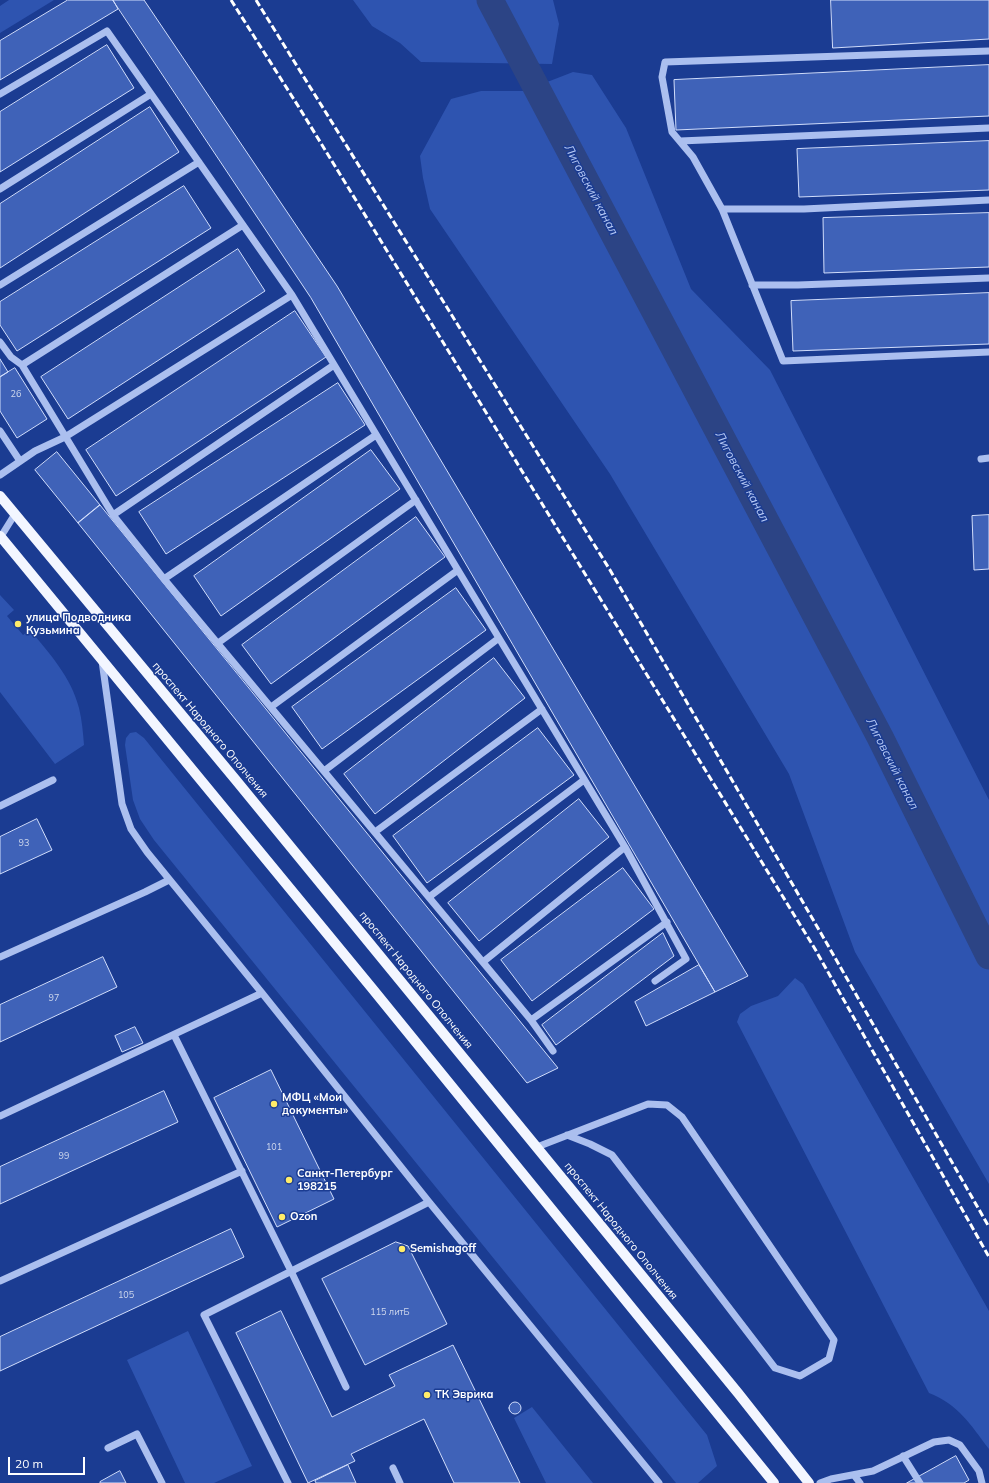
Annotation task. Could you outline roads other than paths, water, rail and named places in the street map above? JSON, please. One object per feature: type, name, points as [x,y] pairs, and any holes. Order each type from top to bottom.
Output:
[{"type":"main road","name":"проспект Народного Ополчения","points":[[0,496],[235,778],[738,1393],[809,1483]]},
{"type":"main road","points":[[1,537],[102,658],[774,1483]]},
{"type":"street","points":[[0,94],[107,31],[292,295],[625,847],[686,959],[654,981]]},
{"type":"street","points":[[989,51],[665,62],[662,77],[672,132],[693,157],[722,209],[782,361],[989,352]]},
{"type":"street","points":[[0,189],[152,94]]},
{"type":"street","points":[[680,141],[989,128]]},
{"type":"street","points":[[0,285],[199,162]]},
{"type":"street","points":[[722,209],[804,210],[989,200]]},
{"type":"street","points":[[22,365],[243,225]]},
{"type":"street","points":[[752,285],[798,285],[989,278]]},
{"type":"street","points":[[0,476],[35,451],[65,437],[292,295]]},
{"type":"street","points":[[0,342],[10,357],[22,365],[113,515],[164,579],[531,1020],[553,1051]]},
{"type":"street","points":[[113,515],[334,365]]},
{"type":"street","points":[[0,431],[20,461]]},
{"type":"street","points":[[164,579],[376,435]]},
{"type":"street","points":[[981,459],[989,458]]},
{"type":"street","points":[[218,644],[416,500]]},
{"type":"street","points":[[1,537],[15,514]]},
{"type":"street","points":[[271,707],[458,570]]},
{"type":"street","points":[[324,771],[499,638]]},
{"type":"street","points":[[102,658],[122,804],[131,829],[169,880],[262,993],[429,1202],[659,1483]]},
{"type":"street","points":[[375,832],[542,709]]},
{"type":"street","points":[[0,806],[53,780]]},
{"type":"street","points":[[429,897],[584,780]]},
{"type":"street","points":[[483,962],[625,847]]},
{"type":"street","points":[[0,956],[169,880]]},
{"type":"street","points":[[531,1020],[667,922]]},
{"type":"street","points":[[0,1116],[262,993]]},
{"type":"street","points":[[174,1035],[291,1271],[346,1387]]},
{"type":"street","points":[[537,1147],[648,1104],[668,1105],[682,1117],[834,1340],[829,1359],[800,1376],[775,1368],[612,1155],[568,1135]]},
{"type":"street","points":[[0,1281],[242,1171]]},
{"type":"street","points":[[288,1483],[204,1315],[429,1202]]},
{"type":"street","points":[[108,1448],[137,1434],[162,1483]]},
{"type":"street","points":[[820,1483],[831,1479],[873,1471],[934,1442],[949,1440],[960,1445],[978,1471],[982,1483]]},
{"type":"street","points":[[904,1456],[920,1483]]},
{"type":"street","points":[[393,1468],[400,1483]]},
{"type":"street","points":[[854,1475],[860,1483]]},
{"type":"waterway","name":"Лиговский канал","points":[[490,0],[880,737],[989,956]]},
{"type":"railway","points":[[231,0],[300,109],[815,949],[989,1257]]},
{"type":"railway","points":[[256,0],[610,570],[826,942],[989,1227]]},
{"type":"place","name":"улица Подводника Кузьмина","points":[[18,624]]},
{"type":"place","name":"МФЦ «Мои документы»","points":[[274,1104]]},
{"type":"place","name":"Санкт-Петербург 198215","points":[[289,1180]]},
{"type":"place","name":"Ozon","points":[[282,1217]]},
{"type":"place","name":"Semishagoff","points":[[402,1249]]},
{"type":"place","name":"ТК Эврика","points":[[427,1395]]}]
